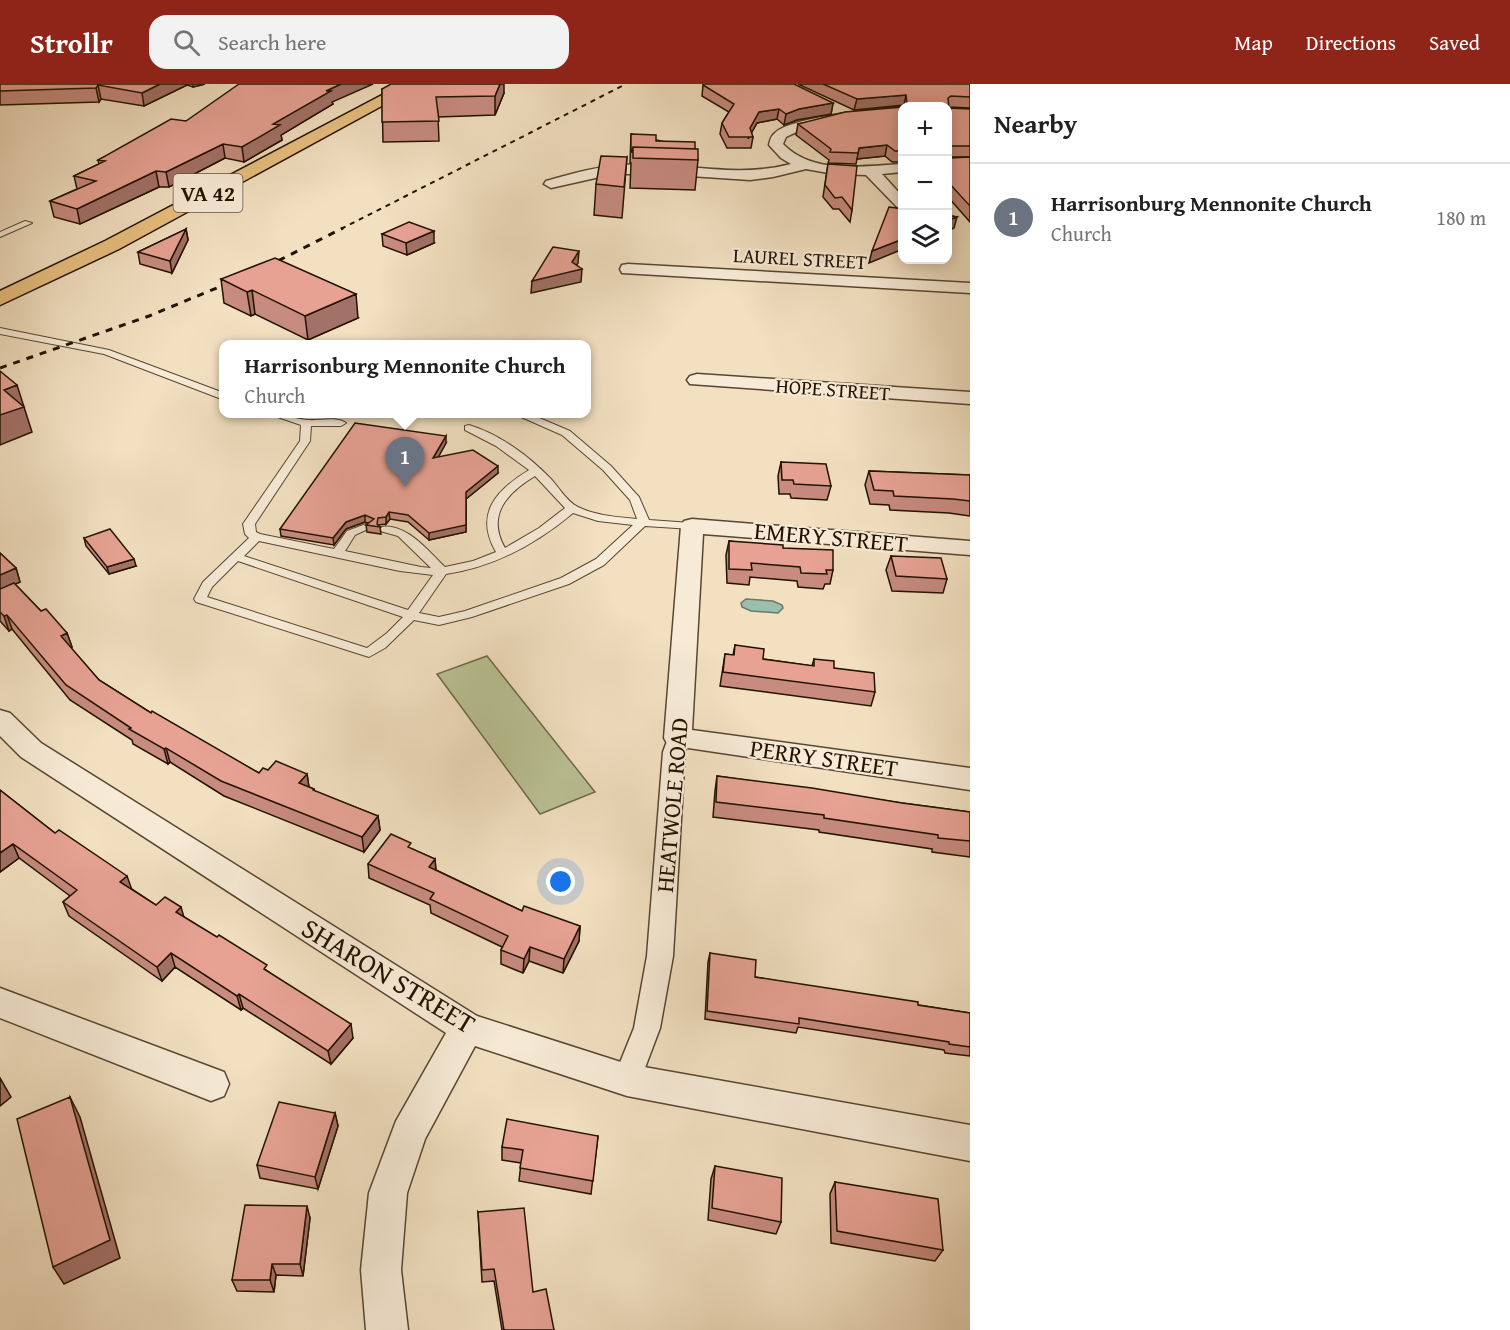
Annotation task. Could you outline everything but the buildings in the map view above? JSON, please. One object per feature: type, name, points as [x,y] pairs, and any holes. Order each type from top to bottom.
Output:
[{"type":"main road","name":"VA 42","points":[[0,299],[112,245],[414,84]]},
{"type":"street","points":[[830,106],[853,117]]},
{"type":"street","points":[[898,112],[853,117],[798,128],[777,138],[776,145],[779,150],[806,164],[836,170],[871,171],[898,168]]},
{"type":"street","points":[[551,184],[613,170],[660,170],[755,176],[806,164]]},
{"type":"street","points":[[871,171],[898,200]]},
{"type":"street","name":"LAUREL STREET","points":[[628,270],[970,288]]},
{"type":"street","name":"HOPE STREET","points":[[697,380],[970,398]]},
{"type":"street","name":"EMERY STREET","points":[[692,526],[970,548]]},
{"type":"street","name":"HEATWOLE ROAD","points":[[627,1080],[647,1028],[660,956],[692,526]]},
{"type":"street","name":"SHARON STREET","points":[[0,720],[31,750],[467,1028],[627,1080],[970,1143]]},
{"type":"street","name":"PERRY STREET","points":[[678,738],[970,779]]},
{"type":"street","points":[[0,1003],[211,1084]]},
{"type":"street","points":[[387,1330],[381,1270],[388,1193],[410,1133],[467,1028]]},
{"type":"lane","points":[[0,235],[28,223]]},
{"type":"lane","points":[[0,331],[106,352],[219,395]]},
{"type":"lane","points":[[288,418],[306,423],[341,423]]},
{"type":"lane","points":[[531,418],[566,433],[607,468],[635,499],[644,521]]},
{"type":"lane","points":[[306,423],[305,441],[249,524],[251,534],[256,537],[408,569],[442,571],[478,563],[502,553],[542,533],[572,508]]},
{"type":"lane","points":[[469,428],[506,446],[537,470],[572,508],[599,518],[692,526]]},
{"type":"lane","points":[[502,553],[492,533],[494,509],[513,484],[537,470]]},
{"type":"lane","points":[[236,557],[411,615],[439,621],[468,614],[565,581],[600,562],[644,521]]},
{"type":"lane","points":[[337,554],[351,533],[366,527]]},
{"type":"lane","points":[[384,529],[402,534],[442,571]]},
{"type":"lane","points":[[256,537],[207,585],[200,598],[369,652],[387,642],[411,615],[442,571]]},
{"type":"shaded area","points":[[746,599],[773,601],[782,605],[783,608],[778,613],[751,611],[742,607],[741,603]]},
{"type":"shaded area","points":[[487,656],[595,792],[540,814],[437,674]]},
{"type":"railway","points":[[341,229],[626,84]]},
{"type":"railway","points":[[266,267],[343,228]]},
{"type":"railway","points":[[0,368],[149,316],[236,280]]},
{"type":"place","name":"Harrisonburg Mennonite Church","points":[[405,487]]}]
